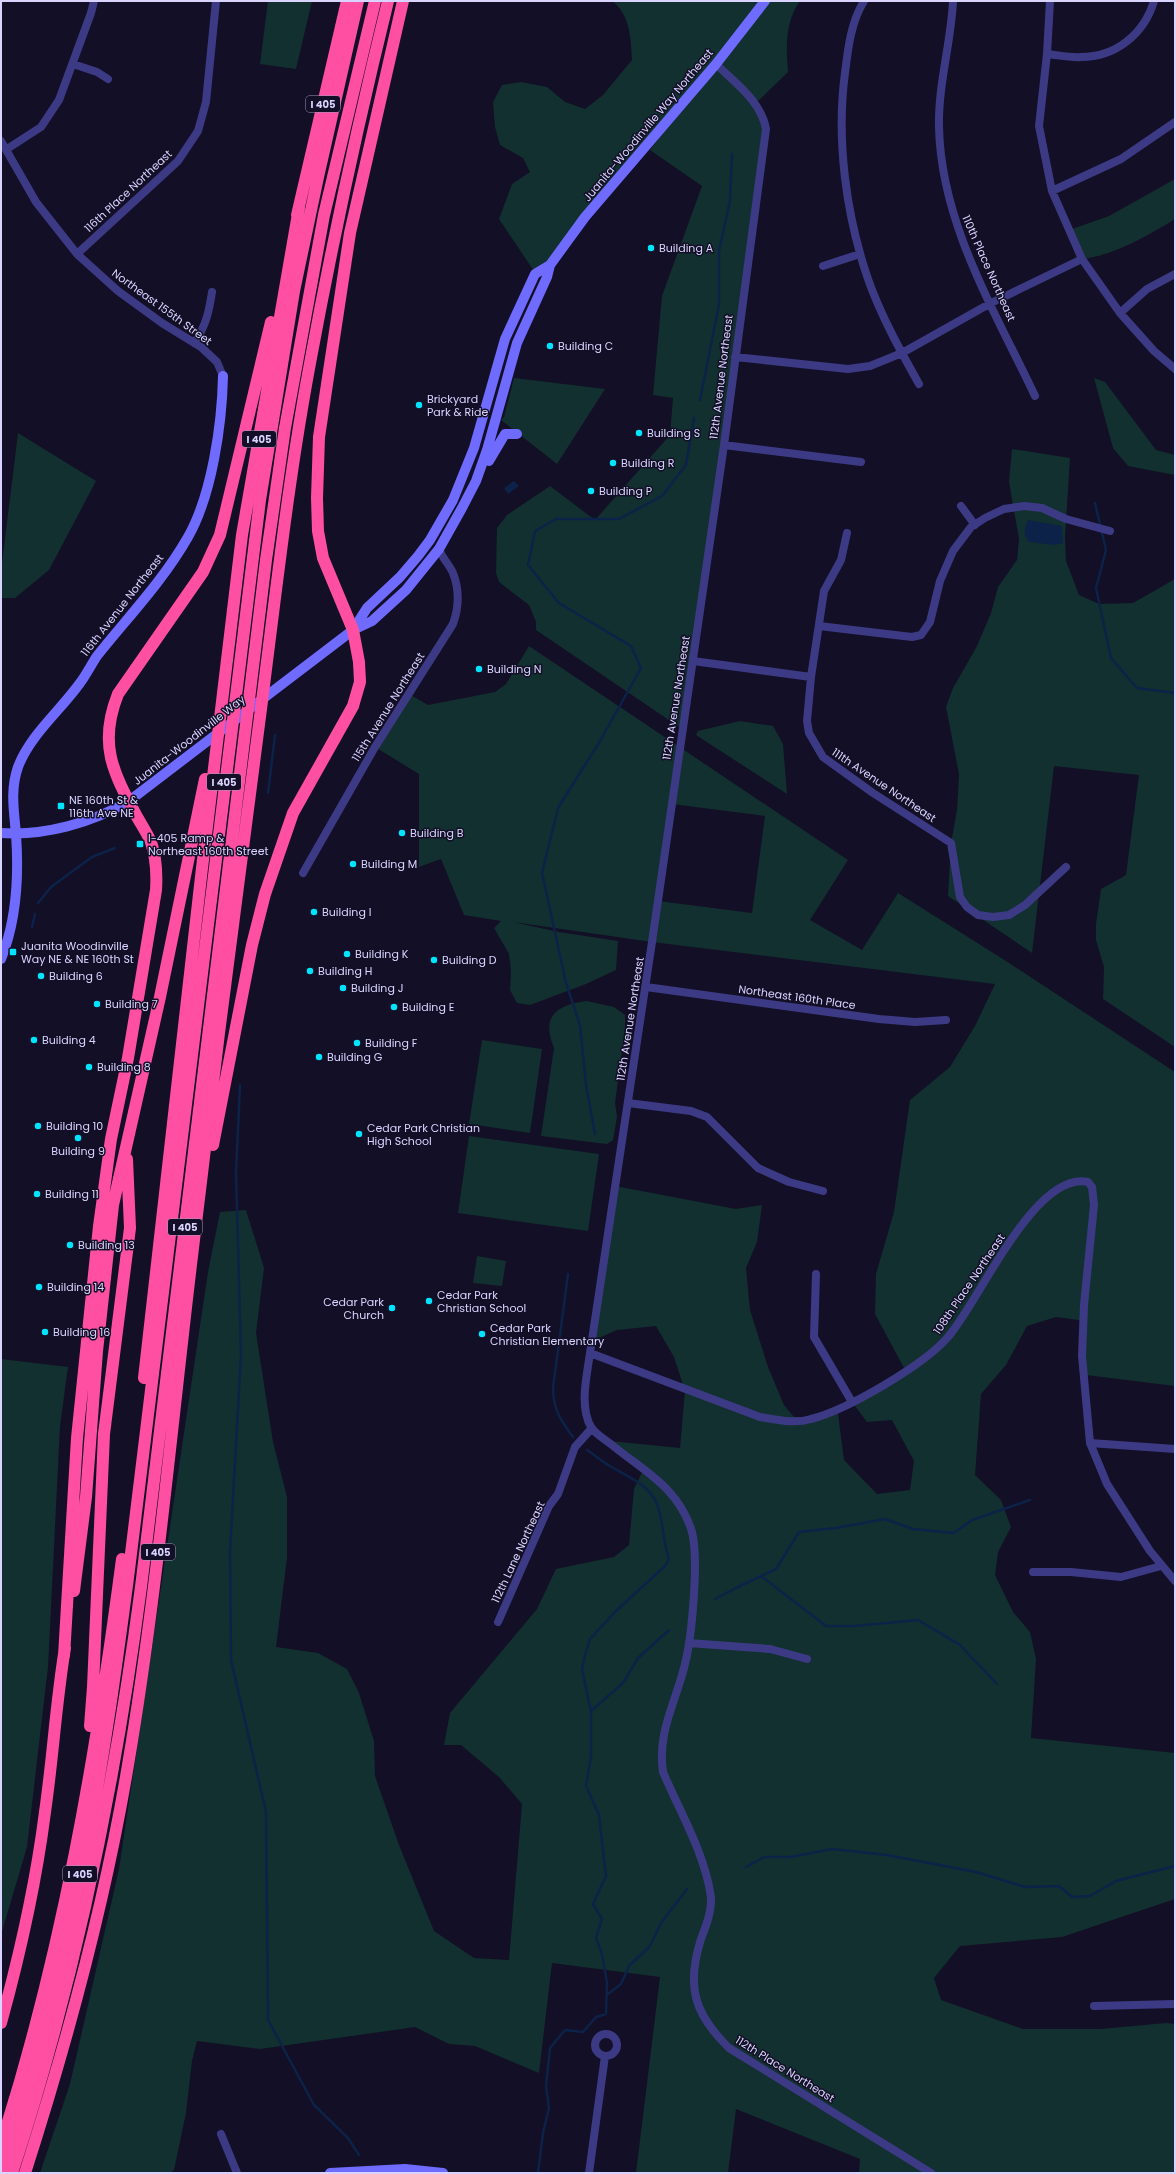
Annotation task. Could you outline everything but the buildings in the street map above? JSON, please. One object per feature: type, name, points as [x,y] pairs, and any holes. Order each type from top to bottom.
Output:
[{"type":"highway","name":"I 405","points":[[1,2144],[25,2066],[58,1930],[84,1813],[114,1618],[131,1493],[242,535],[299,208],[348,1]]},
{"type":"highway","name":"I 405","points":[[1,2173],[28,2086],[61,1960],[86,1848],[104,1747],[128,1578],[260,500],[294,291],[358,1]]},
{"type":"highway","name":"I 405","points":[[12,2173],[61,2011],[85,1913],[119,1737],[141,1587],[266,560],[294,374],[324,215],[375,1]]},
{"type":"highway","name":"I 405","points":[[25,2173],[57,2069],[86,1960],[111,1852],[128,1768],[162,1518],[193,1250],[288,500],[310,362],[350,168],[388,1]]},
{"type":"highway","points":[[193,1250],[252,945],[265,894],[292,813],[358,694],[360,682],[359,662],[353,630],[323,558],[318,531],[317,498],[319,437],[350,233],[403,1]]},
{"type":"highway","points":[[341,142],[350,168]]},
{"type":"highway","points":[[64,1656],[81,1394],[107,1168],[117,1103],[128,1058],[154,911],[157,875],[151,842],[117,780],[109,754],[109,730],[112,710],[118,694],[203,572],[220,535],[299,208]]},
{"type":"highway","points":[[1,2023],[17,1966],[36,1869],[45,1813],[64,1656],[78,1569],[86,1497],[97,1351],[113,1205],[193,844],[225,672]]},
{"type":"highway","points":[[84,1813],[80,1791],[88,1741],[94,1687],[104,1434],[130,1218],[125,1116],[128,1058]]},
{"type":"main road","name":"Juanita-Woodinville Way Northeast","points":[[353,630],[366,608],[400,578],[430,540],[453,500],[464,476],[489,400],[505,339],[536,274],[550,265],[585,217],[716,64],[765,1]]},
{"type":"main road","name":"Juanita-Woodinville Way Northeast","points":[[281,684],[353,630],[372,621],[406,590],[439,549],[476,481],[514,354],[527,317],[547,277],[550,265]]},
{"type":"main road","points":[[476,481],[478,458],[491,412],[489,400],[496,392],[504,369],[514,354]]},
{"type":"main road","name":"116th Avenue Northeast","points":[[1,959],[10,930],[16,891],[16,834],[12,808],[14,780],[26,750],[80,684],[96,658],[162,577],[188,537],[208,484],[218,432],[223,376]]},
{"type":"main road","points":[[476,481],[505,434],[517,434]]},
{"type":"main road","name":"Juanita-Woodinville Way","points":[[1,833],[16,834],[71,826],[115,809],[129,801],[281,684]]},
{"type":"main road","points":[[330,2173],[405,2169],[443,2173]]},
{"type":"street","points":[[7,149],[41,127],[59,100],[92,13],[94,1]]},
{"type":"street","name":"116th Place Northeast","points":[[77,254],[178,161],[198,131],[206,102],[216,1]]},
{"type":"street","points":[[864,1],[857,13],[847,57],[840,118],[846,176],[860,254],[878,304],[902,353],[920,384]]},
{"type":"street","name":"110th Place Northeast","points":[[953,1],[952,22],[939,109],[939,128],[944,171],[951,207],[963,242],[1035,396]]},
{"type":"street","points":[[1050,1],[1047,54],[1039,126],[1052,191],[1082,259],[1120,313],[1154,351],[1175,370]]},
{"type":"street","points":[[1047,54],[1081,58],[1100,55],[1118,48],[1137,35],[1148,18],[1154,1]]},
{"type":"street","points":[[73,64],[97,72],[108,79]]},
{"type":"street","name":"112th Avenue Northeast","points":[[590,1352],[646,987],[693,661],[724,445],[766,130],[764,116],[752,99],[716,64]]},
{"type":"street","points":[[1052,191],[1121,159],[1175,122]]},
{"type":"street","name":"Northeast 155th Street","points":[[1,141],[7,149],[36,202],[77,254],[118,291],[194,343],[217,362],[223,376]]},
{"type":"street","points":[[822,266],[860,254]]},
{"type":"street","points":[[735,357],[848,369],[870,366],[902,353],[991,303],[1082,259]]},
{"type":"street","points":[[1120,313],[1147,289],[1175,274]]},
{"type":"street","points":[[194,343],[204,329],[209,313],[212,292]]},
{"type":"street","points":[[724,445],[861,462]]},
{"type":"street","points":[[961,506],[975,525]]},
{"type":"street","points":[[820,626],[912,637],[921,635],[930,622],[940,581],[953,551],[975,525],[1004,509],[1024,506],[1042,508],[1066,519],[1110,531]]},
{"type":"street","name":"111th Avenue Northeast","points":[[846,533],[841,560],[824,591],[820,626],[810,677],[807,721],[809,733],[815,746],[823,757],[873,793],[951,843],[954,874],[960,897],[967,907],[978,914],[993,917],[1009,916],[1025,905],[1066,867]]},
{"type":"street","name":"115th Avenue Northeast","points":[[303,873],[375,746],[453,624],[457,612],[459,597],[452,572],[439,549]]},
{"type":"street","points":[[693,661],[810,677]]},
{"type":"street","name":"Northeast 160th Place","points":[[646,987],[879,1019],[915,1022],[946,1020]]},
{"type":"street","points":[[628,1103],[692,1111],[707,1117],[758,1168],[783,1180],[823,1191]]},
{"type":"street","name":"108th Place Northeast","points":[[590,1352],[760,1417],[782,1421],[811,1420],[852,1402],[928,1357],[948,1336],[1032,1210],[1052,1192],[1068,1183],[1080,1180],[1088,1182],[1092,1187],[1094,1205],[1084,1305],[1082,1356],[1090,1442]]},
{"type":"street","points":[[816,1274],[814,1337],[852,1402]]},
{"type":"street","points":[[590,1352],[585,1404],[592,1428]]},
{"type":"street","name":"112th Lane Northeast","points":[[498,1622],[549,1506],[561,1489],[575,1447],[592,1428]]},
{"type":"street","name":"112th Place Northeast","points":[[592,1428],[668,1489],[683,1509],[693,1536],[695,1558],[689,1643],[685,1664],[666,1724],[661,1747],[661,1760],[663,1772],[704,1864],[711,1899],[709,1917],[694,1965],[694,1989],[701,2014],[714,2034],[729,2048],[931,2173]]},
{"type":"street","points":[[1175,1449],[1090,1442],[1107,1484],[1161,1566],[1175,1581]]},
{"type":"street","points":[[1033,1572],[1071,1572],[1122,1578],[1161,1566]]},
{"type":"street","points":[[689,1643],[770,1649],[807,1659]]},
{"type":"street","points":[[1094,2006],[1175,2004]]},
{"type":"street","points":[[589,2173],[605,2056]]},
{"type":"street","points":[[221,2134],[237,2173]]},
{"type":"green space","points":[[268,1],[312,1],[296,69],[260,64]]},
{"type":"green space","points":[[612,1],[800,1],[795,9],[789,26],[787,44],[788,72],[756,103],[766,129],[682,729],[536,630],[536,622],[529,605],[499,582],[496,573],[497,528],[507,515],[550,486],[595,520],[670,435],[673,398],[653,395],[662,296],[702,186],[650,150],[709,73],[538,277],[499,219],[512,184],[530,172],[523,158],[500,145],[495,127],[493,102],[502,85],[521,82],[547,87],[565,102],[585,109],[603,95],[632,60],[630,36],[626,20],[618,6]]},
{"type":"green space","points":[[1175,179],[1175,219],[1119,249],[1094,257],[1082,259],[1069,230],[1109,216]]},
{"type":"green space","points":[[514,378],[605,389],[557,464],[501,420],[504,417]]},
{"type":"green space","points":[[1094,378],[1105,382],[1156,450],[1175,455],[1175,475],[1128,466],[1113,448]]},
{"type":"green space","points":[[18,433],[96,481],[49,570],[15,598],[1,598],[1,571]]},
{"type":"green space","points":[[1012,449],[1070,458],[1065,537],[1066,561],[1079,595],[1099,604],[1133,603],[1175,579],[1175,1047],[1103,999],[1104,967],[1096,940],[1096,924],[1101,889],[1126,875],[1139,775],[1054,766],[1032,953],[948,896],[951,843],[957,810],[959,774],[946,707],[953,688],[977,646],[991,613],[998,587],[1017,560],[1019,539],[1009,482]]},
{"type":"green space","points":[[529,646],[848,860],[810,920],[862,950],[898,893],[1006,961],[1175,1072],[1175,1386],[1086,1375],[1086,1321],[1056,1317],[1027,1326],[1006,1365],[981,1394],[975,1475],[1001,1500],[1011,1527],[998,1552],[995,1575],[1013,1612],[1030,1632],[1036,1659],[1031,1738],[1175,1753],[1175,1899],[1062,1937],[960,1946],[934,1978],[941,2000],[1023,2029],[1101,2029],[1166,2023],[1175,2024],[1175,2173],[859,2173],[860,2159],[736,2109],[728,2173],[636,2173],[660,1977],[552,1963],[539,2073],[475,2046],[449,2044],[415,2027],[260,2049],[197,2041],[192,2061],[186,2113],[174,2170],[170,2173],[40,2173],[70,2084],[119,1869],[208,1272],[220,1212],[246,1210],[264,1268],[256,1333],[273,1442],[287,1497],[287,1558],[276,1647],[318,1653],[347,1669],[359,1693],[374,1741],[375,1776],[399,1845],[434,1931],[474,1958],[509,1960],[522,1804],[499,1777],[461,1745],[444,1745],[450,1713],[537,1609],[556,1569],[614,1557],[629,1545],[634,1489],[644,1468],[610,1441],[680,1448],[685,1391],[674,1357],[656,1326],[617,1330],[592,1341],[615,1186],[736,1209],[762,1205],[757,1242],[746,1268],[750,1310],[768,1367],[784,1405],[799,1423],[837,1406],[844,1460],[877,1494],[910,1490],[914,1461],[892,1420],[867,1422],[852,1402],[904,1368],[875,1314],[876,1274],[894,1212],[910,1100],[950,1067],[975,1026],[995,984],[652,942],[513,922],[559,932],[618,941],[616,970],[586,984],[530,1005],[517,1003],[510,990],[511,971],[509,954],[494,928],[501,921],[464,915],[441,859],[419,867],[419,774],[375,747],[409,694],[428,705],[495,692],[506,684]],"holes":[[[672,804],[765,816],[752,913],[658,901]]]},
{"type":"green space","points":[[740,721],[773,726],[783,744],[787,794],[696,735],[698,731]]},
{"type":"green space","points":[[587,1001],[614,1007],[625,1015],[625,1028],[615,1103],[617,1117],[613,1140],[607,1144],[541,1136],[554,1048],[550,1037],[550,1021],[559,1009]]},
{"type":"green space","points":[[482,1040],[542,1049],[530,1133],[469,1124]]},
{"type":"green space","points":[[469,1136],[599,1154],[588,1231],[458,1213]]},
{"type":"green space","points":[[477,1256],[506,1261],[502,1286],[473,1283]]},
{"type":"green space","points":[[1,1359],[68,1367],[60,1426],[48,1667],[27,1847],[1,1935]]},
{"type":"water","points":[[514,481],[519,486],[508,494],[504,488]]},
{"type":"water","points":[[1028,520],[1062,526],[1063,543],[1055,545],[1029,542],[1025,531]]},
{"type":"waterway","points":[[700,400],[719,304],[719,251],[730,201],[732,154]]},
{"type":"waterway","points":[[595,1134],[586,1085],[580,1025],[566,983],[542,873],[558,808],[600,741],[641,668],[631,646],[559,603],[528,565],[535,531],[556,519],[619,519],[662,496],[686,465],[694,418]]},
{"type":"waterway","points":[[1095,503],[1106,550],[1096,588],[1111,658],[1137,688],[1175,693]]},
{"type":"waterway","points":[[268,793],[275,735]]},
{"type":"waterway","points":[[38,903],[51,887],[92,857],[115,848]]},
{"type":"waterway","points":[[32,927],[35,914]]},
{"type":"waterway","points":[[240,1085],[236,1173],[241,1355],[230,1551],[231,1660],[266,1812],[268,2020],[314,2105],[348,2138],[359,2155]]},
{"type":"waterway","points":[[568,1274],[553,1395],[558,1414],[573,1437]]},
{"type":"waterway","points":[[538,2173],[543,2133],[549,2108],[546,2086],[550,2048],[565,2030],[583,2032],[596,2017],[606,2014],[607,1983],[602,1954],[596,1938],[602,1919],[593,1904],[606,1876],[599,1815],[586,1786],[591,1757],[591,1712],[582,1669],[590,1639],[615,1612],[666,1565],[669,1558],[657,1504],[649,1491],[587,1450]]},
{"type":"waterway","points":[[715,1599],[776,1569],[799,1532],[836,1528],[885,1519],[913,1529],[954,1533],[972,1520],[1030,1500]]},
{"type":"waterway","points":[[761,1576],[826,1626],[854,1626],[918,1620],[960,1645],[997,1684]]},
{"type":"waterway","points":[[591,1711],[623,1683],[638,1658],[669,1630]]},
{"type":"waterway","points":[[746,1867],[764,1857],[791,1857],[832,1849],[887,1855],[976,1872],[1025,1887],[1059,1886],[1072,1897],[1090,1896],[1116,1881],[1175,1866]]},
{"type":"waterway","points":[[608,1994],[621,1984],[629,1966],[650,1946],[661,1923],[687,1889]]},
{"type":"place","name":"Building A","points":[[651,248]]},
{"type":"place","name":"Building C","points":[[550,346]]},
{"type":"place","name":"Brickyard Park & Ride","points":[[419,405]]},
{"type":"place","name":"Building S","points":[[639,433]]},
{"type":"place","name":"Building R","points":[[613,463]]},
{"type":"place","name":"Building P","points":[[591,491]]},
{"type":"place","name":"Building N","points":[[479,669]]},
{"type":"place","name":"NE 160th St & 116th Ave NE","points":[[61,806]]},
{"type":"place","name":"Building B","points":[[402,833]]},
{"type":"place","name":"I-405 Ramp & Northeast 160th Street","points":[[140,844]]},
{"type":"place","name":"Building M","points":[[353,864]]},
{"type":"place","name":"Building I","points":[[314,912]]},
{"type":"place","name":"Juanita Woodinville Way NE & NE 160th St","points":[[13,952]]},
{"type":"place","name":"Building K","points":[[347,954]]},
{"type":"place","name":"Building D","points":[[434,960]]},
{"type":"place","name":"Building H","points":[[310,971]]},
{"type":"place","name":"Building 6","points":[[41,976]]},
{"type":"place","name":"Building J","points":[[343,988]]},
{"type":"place","name":"Building 7","points":[[97,1004]]},
{"type":"place","name":"Building E","points":[[394,1007]]},
{"type":"place","name":"Building 4","points":[[34,1040]]},
{"type":"place","name":"Building F","points":[[357,1043]]},
{"type":"place","name":"Building G","points":[[319,1057]]},
{"type":"place","name":"Building 8","points":[[89,1067]]},
{"type":"place","name":"Building 10","points":[[38,1126]]},
{"type":"place","name":"Cedar Park Christian High School","points":[[359,1134]]},
{"type":"place","name":"Building 9","points":[[78,1138]]},
{"type":"place","name":"Building 11","points":[[37,1194]]},
{"type":"place","name":"Building 13","points":[[70,1245]]},
{"type":"place","name":"Building 14","points":[[39,1287]]},
{"type":"place","name":"Cedar Park Christian School","points":[[429,1301]]},
{"type":"place","name":"Cedar Park Church","points":[[392,1308]]},
{"type":"place","name":"Building 16","points":[[45,1332]]},
{"type":"place","name":"Cedar Park Christian Elementary","points":[[482,1334]]}]
